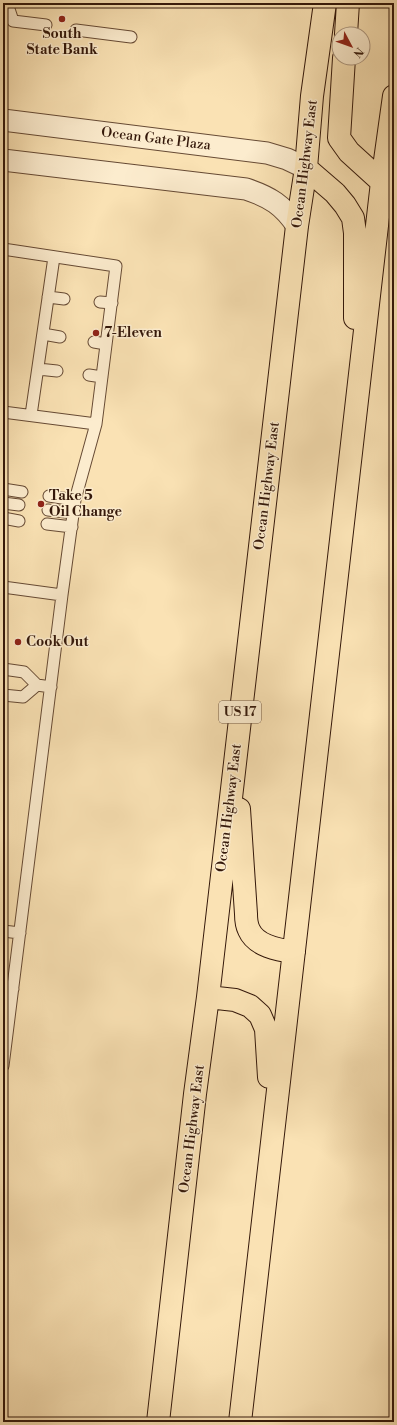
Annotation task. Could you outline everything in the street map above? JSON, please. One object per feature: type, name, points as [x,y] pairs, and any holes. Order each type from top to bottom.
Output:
[{"type":"highway","name":"Ocean Highway East","points":[[158,1422],[297,226],[306,168],[312,96],[325,3]]},
{"type":"highway","points":[[347,26],[348,3]]},
{"type":"highway","points":[[344,66],[339,138],[360,163],[388,183]]},
{"type":"highway","points":[[240,1422],[354,423],[388,183],[394,96]]},
{"type":"highway","points":[[306,168],[335,193],[353,218],[354,423]]},
{"type":"highway","points":[[236,749],[248,930],[254,938],[267,946],[279,951],[294,952]]},
{"type":"highway","points":[[208,997],[235,1000],[250,1006],[260,1015],[266,1029],[272,1136]]},
{"type":"highway","points":[[173,1289],[174,1422]]},
{"type":"street","name":"Ocean Gate Plaza","points":[[3,120],[267,153],[287,159],[306,168]]},
{"type":"street","points":[[3,160],[246,188],[272,199],[290,216],[297,226]]},
{"type":"lane","points":[[7,3],[13,21],[46,25]]},
{"type":"lane","points":[[76,30],[131,37]]},
{"type":"lane","points":[[3,249],[116,266],[96,424],[76,500],[62,595],[20,933],[8,989],[3,1066]]},
{"type":"lane","points":[[31,415],[54,257]]},
{"type":"lane","points":[[48,297],[64,299]]},
{"type":"lane","points":[[100,302],[112,303]]},
{"type":"lane","points":[[43,334],[60,337]]},
{"type":"lane","points":[[94,342],[106,344]]},
{"type":"lane","points":[[38,369],[57,371]]},
{"type":"lane","points":[[89,375],[102,377]]},
{"type":"lane","points":[[3,412],[96,424]]},
{"type":"lane","points":[[3,489],[22,492]]},
{"type":"lane","points":[[49,496],[76,500]]},
{"type":"lane","points":[[3,503],[19,505]]},
{"type":"lane","points":[[48,510],[74,513]]},
{"type":"lane","points":[[3,518],[19,521]]},
{"type":"lane","points":[[47,524],[72,527]]},
{"type":"lane","points":[[3,587],[62,595]]},
{"type":"lane","points":[[3,669],[24,672],[37,685],[51,687]]},
{"type":"lane","points":[[3,696],[23,698],[37,685]]},
{"type":"lane","points":[[3,931],[20,933]]},
{"type":"place","name":"South State Bank","points":[[62,19]]},
{"type":"place","name":"7-Eleven","points":[[96,333]]},
{"type":"place","name":"Take 5 Oil Change","points":[[41,504]]},
{"type":"place","name":"Cook Out","points":[[18,642]]}]
